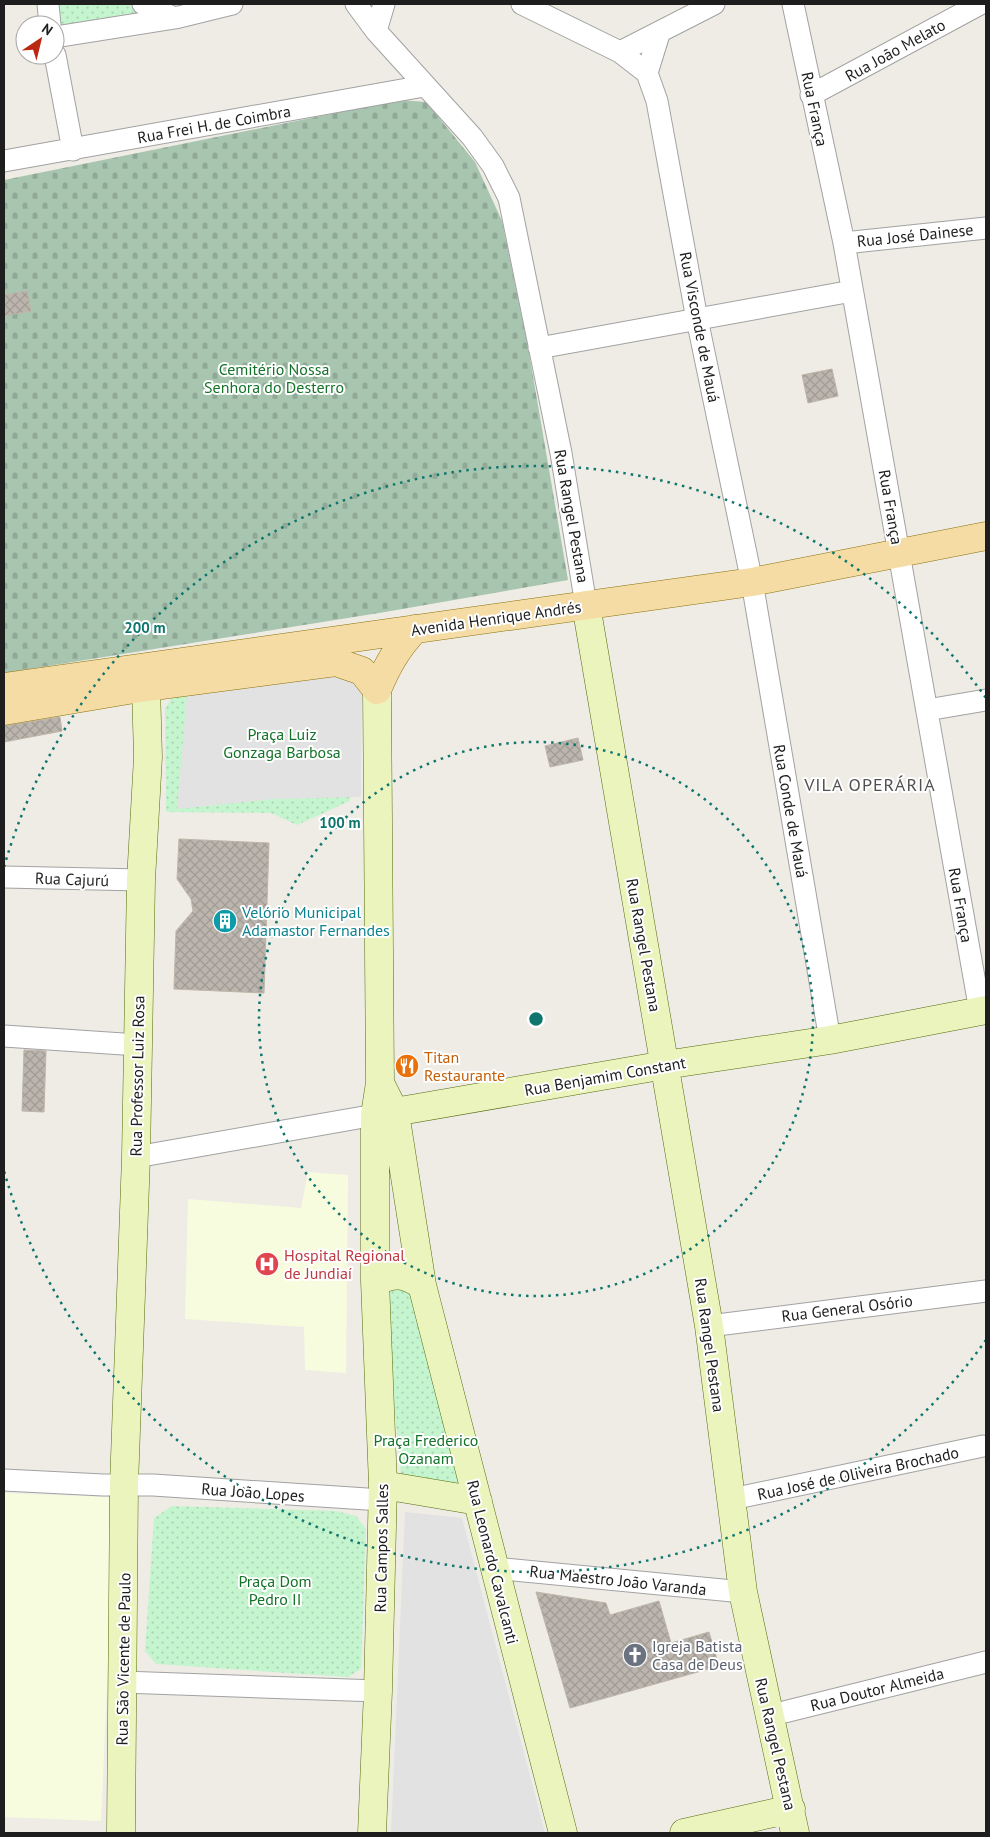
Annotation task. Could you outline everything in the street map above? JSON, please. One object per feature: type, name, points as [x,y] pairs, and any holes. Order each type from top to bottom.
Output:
[{"type":"main road","name":"Avenida Henrique Andrés","points":[[4,711],[144,678],[415,629],[752,582],[986,536]]},
{"type":"main road","points":[[377,690],[397,648],[415,629]]},
{"type":"main road","name":"Avenida Henrique Andrés","points":[[4,687],[144,678],[336,662],[362,672],[377,690]]},
{"type":"street","points":[[143,4],[175,18]]},
{"type":"street","points":[[65,35],[175,18],[232,4]]},
{"type":"street","name":"Rua Rangel Pestana","points":[[356,4],[376,31],[472,137],[493,166],[509,198],[561,453],[709,1326],[743,1592],[768,1716],[793,1821]]},
{"type":"street","points":[[376,31],[384,4]]},
{"type":"street","points":[[522,4],[620,52],[647,72],[659,34]]},
{"type":"street","points":[[620,52],[659,34],[714,4]]},
{"type":"street","name":"Rua França","points":[[793,4],[844,243],[983,1011]]},
{"type":"street","name":"Rua João Melato","points":[[811,95],[980,4]]},
{"type":"street","points":[[57,65],[73,150]]},
{"type":"street","name":"Rua Visconde de Mauá","points":[[647,72],[657,101],[697,319],[752,582]]},
{"type":"street","name":"Rua Frei H. de Coimbra","points":[[4,161],[424,86]]},
{"type":"street","name":"Rua José Dainese","points":[[844,243],[986,228]]},
{"type":"street","points":[[539,348],[852,292]]},
{"type":"street","name":"Rua Conde de Mauá","points":[[752,582],[830,1040]]},
{"type":"street","name":"Rua Professor Luiz Rosa","points":[[124,1485],[136,1157],[141,880],[148,758],[144,678]]},
{"type":"street","name":"Rua Campos Salles","points":[[372,1833],[378,1691],[382,1493],[375,1281],[385,1114],[380,1083],[377,690]]},
{"type":"street","points":[[927,710],[986,700]]},
{"type":"street","name":"Rua Cajurú","points":[[4,877],[141,880]]},
{"type":"street","name":"Rua Benjamim Constant","points":[[136,1157],[665,1065],[830,1040],[983,1011]]},
{"type":"street","points":[[4,1036],[138,1044]]},
{"type":"street","name":"Rua Leonardo Cavalcanti","points":[[385,1114],[422,1285],[563,1833]]},
{"type":"street","points":[[375,1281],[388,1276],[405,1274],[422,1285]]},
{"type":"street","name":"Rua General Osório","points":[[709,1326],[986,1291]]},
{"type":"street","name":"Rua José de Oliveira Brochado","points":[[732,1499],[983,1446]]},
{"type":"street","name":"Rua João Lopes","points":[[4,1480],[382,1493]]},
{"type":"street","name":"Rua São Vicente de Paulo","points":[[121,1833],[124,1485]]},
{"type":"street","points":[[382,1493],[478,1501]]},
{"type":"street","name":"Rua Maestro João Varanda","points":[[494,1568],[743,1592]]},
{"type":"street","name":"Rua Doutor Almeida","points":[[768,1716],[986,1662]]},
{"type":"street","points":[[122,1682],[378,1691]]},
{"type":"street","points":[[684,1833],[793,1821]]},
{"type":"shaded area","name":"Praça Luiz Gonzaga Barbosa","points":[[289,670],[362,674],[361,797],[274,799],[177,809],[187,694]]},
{"type":"shaded area","name":"Hospital Regional de Jundiaí","points":[[308,1172],[348,1175],[346,1373],[305,1370],[304,1327],[185,1319],[188,1199],[301,1208]]},
{"type":"shaded area","points":[[4,1493],[109,1497],[109,1643],[101,1821],[4,1817]]},
{"type":"shaded area","points":[[405,1512],[462,1518],[545,1833],[391,1833]]},
{"type":"green space","points":[[58,4],[128,4],[146,12],[65,27],[65,15],[58,15]]},
{"type":"green space","name":"Cemitério Nossa Senhora do Desterro","points":[[400,100],[426,102],[475,162],[502,221],[528,347],[568,580],[385,612],[4,673],[4,180]]},
{"type":"green space","name":"Praça Luiz Gonzaga Barbosa","points":[[362,674],[350,801],[297,825],[271,813],[166,812],[165,709],[172,697]]},
{"type":"green space","name":"Praça Frederico Ozanam","points":[[386,1288],[408,1288],[416,1305],[464,1486],[401,1474],[383,1295]]},
{"type":"green space","name":"Praça Dom Pedro II","points":[[172,1506],[336,1511],[356,1516],[366,1529],[361,1669],[348,1677],[156,1664],[145,1651],[154,1518]]},
{"type":"building","points":[[27,291],[31,311],[4,316],[4,295]]},
{"type":"building","points":[[832,369],[838,396],[808,403],[802,375]]},
{"type":"building","points":[[60,717],[62,731],[4,742],[4,726]]},
{"type":"building","points":[[578,738],[583,760],[550,767],[545,746]]},
{"type":"building","name":"Velório Municipal Adamastor Fernandes","points":[[179,839],[269,843],[264,993],[174,989],[176,931],[193,911],[191,899],[177,879]]},
{"type":"building","points":[[24,1050],[46,1051],[44,1112],[22,1111]]},
{"type":"building","name":"Igreja Batista Casa de Deus","points":[[536,1592],[606,1603],[610,1615],[659,1601],[671,1643],[709,1632],[719,1666],[570,1708]]},
{"type":"place","name":"Velório Municipal Adamastor Fernandes","points":[[225,921]]},
{"type":"place","name":"Titan Restaurante","points":[[407,1066]]},
{"type":"place","name":"Hospital Regional de Jundiaí","points":[[267,1264]]},
{"type":"place","name":"Igreja Batista Casa de Deus","points":[[635,1655]]},
{"type":"district","name":"VILA OPERÁRIA","points":[[870,784]]}]
